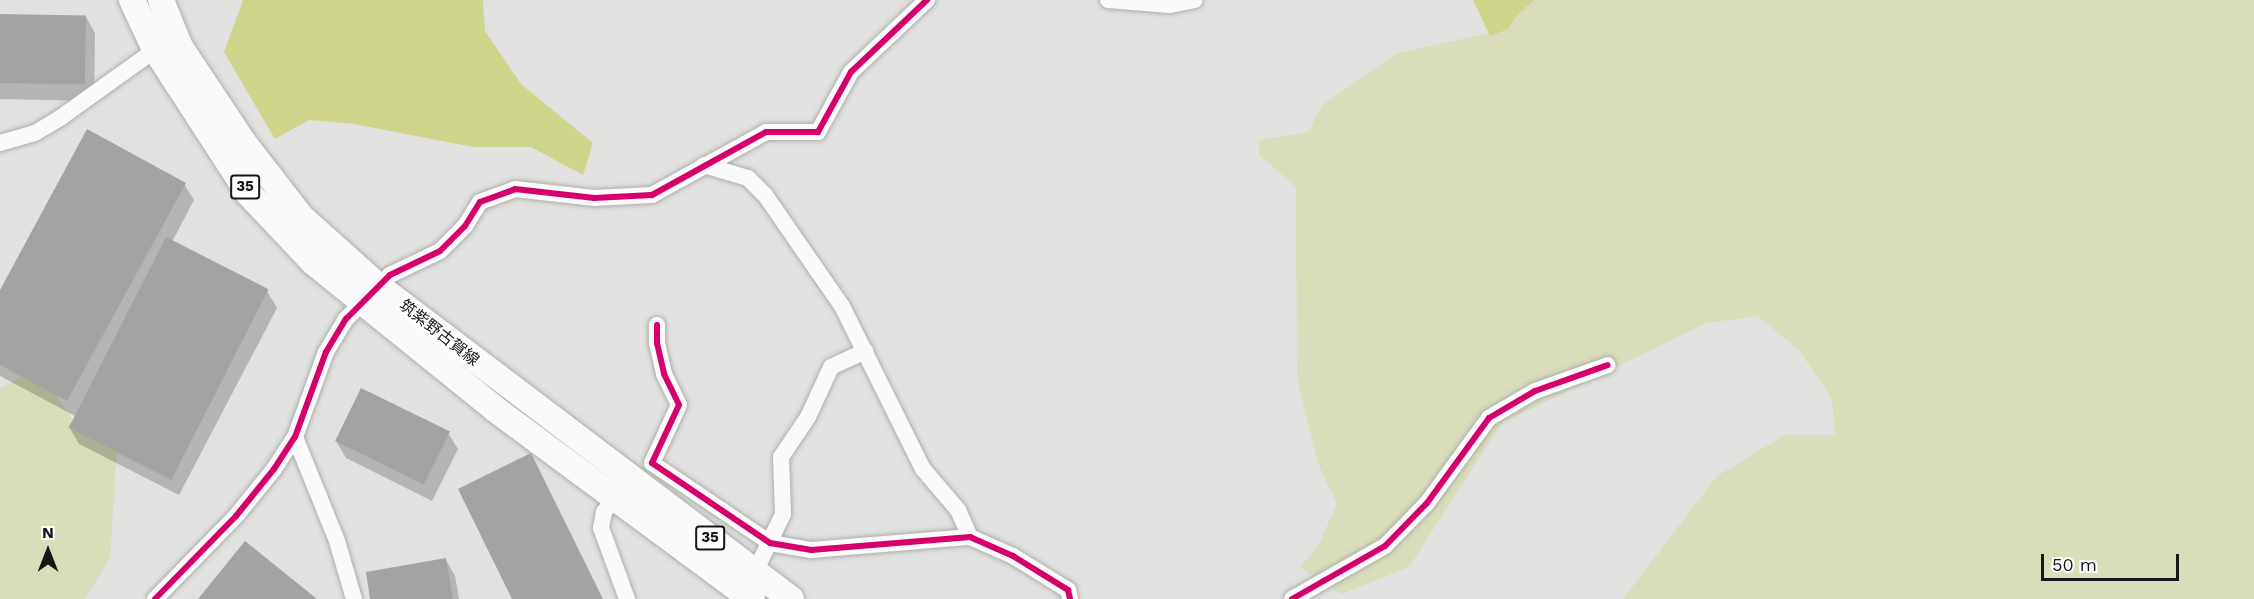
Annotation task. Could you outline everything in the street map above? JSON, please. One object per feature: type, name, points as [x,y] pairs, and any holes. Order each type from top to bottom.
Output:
[{"type":"main road","name":"筑紫野古賀線","points":[[132,0],[165,43],[249,194],[313,262],[370,295],[621,488],[752,599]]},
{"type":"main road","name":"筑紫野古賀線","points":[[161,0],[165,43]]},
{"type":"main road","name":"筑紫野古賀線","points":[[621,488],[755,572],[790,599]]},
{"type":"street","points":[[155,599],[236,516],[295,437],[326,352],[346,319],[390,275],[440,251],[465,226],[480,202],[515,189],[594,198],[652,195],[766,132],[818,132],[851,72],[927,0]]},
{"type":"street","points":[[1108,0],[1170,5],[1195,0]]},
{"type":"street","points":[[0,143],[35,133],[60,118],[165,43]]},
{"type":"street","points":[[704,165],[748,178],[765,195],[842,306],[923,469],[958,510],[970,537]]},
{"type":"street","points":[[657,325],[657,343],[664,374],[679,405],[652,463],[770,543],[811,550],[970,537],[1013,556],[1068,590],[1070,599]]},
{"type":"street","points":[[755,572],[783,514],[781,457],[808,417],[831,367],[865,351]]},
{"type":"street","points":[[1292,599],[1385,546],[1427,503],[1489,418],[1535,391],[1608,365]]},
{"type":"street","points":[[295,437],[337,541],[354,599]]},
{"type":"street","points":[[621,488],[604,512],[601,528],[627,599]]},
{"type":"shaded area","points":[[243,0],[483,0],[485,31],[521,84],[593,143],[583,175],[531,147],[473,147],[354,124],[309,120],[275,139],[224,52]]},
{"type":"shaded area","points":[[1473,0],[1535,0],[1518,14],[1508,29],[1490,36]]},
{"type":"shaded area","points":[[1535,0],[2254,0],[2254,599],[1623,599],[1717,476],[1785,435],[1835,435],[1832,399],[1799,350],[1758,316],[1706,323],[1502,423],[1409,567],[1341,594],[1300,567],[1318,546],[1337,504],[1319,466],[1297,378],[1296,187],[1259,155],[1259,140],[1308,132],[1322,105],[1398,53],[1508,29],[1518,14]]},
{"type":"shaded area","points":[[38,369],[75,423],[117,448],[110,558],[85,599],[0,599],[0,388]]},
{"type":"building","points":[[0,14],[86,16],[85,84],[0,83]]},
{"type":"building","points":[[87,129],[186,183],[67,401],[0,365],[0,290]]},
{"type":"building","points":[[166,237],[268,289],[171,480],[69,428]]},
{"type":"building","points":[[361,388],[450,431],[424,484],[335,441]]},
{"type":"building","points":[[531,453],[603,599],[512,599],[458,489]]},
{"type":"building","points":[[245,541],[317,599],[198,599]]},
{"type":"building","points":[[446,558],[453,599],[370,599],[366,572]]},
{"type":"cycle path","points":[[155,599],[236,516],[274,469],[295,437],[326,352],[346,319],[390,275],[440,251],[465,226],[480,202],[515,189],[594,198],[652,195],[766,132],[818,132],[851,72],[927,0]]},
{"type":"cycle path","points":[[657,325],[657,343],[664,374],[679,405],[652,463],[770,543],[811,550],[970,537],[1013,556],[1068,590],[1070,599]]},
{"type":"cycle path","points":[[1292,599],[1385,546],[1427,503],[1489,418],[1535,391],[1608,365]]}]
